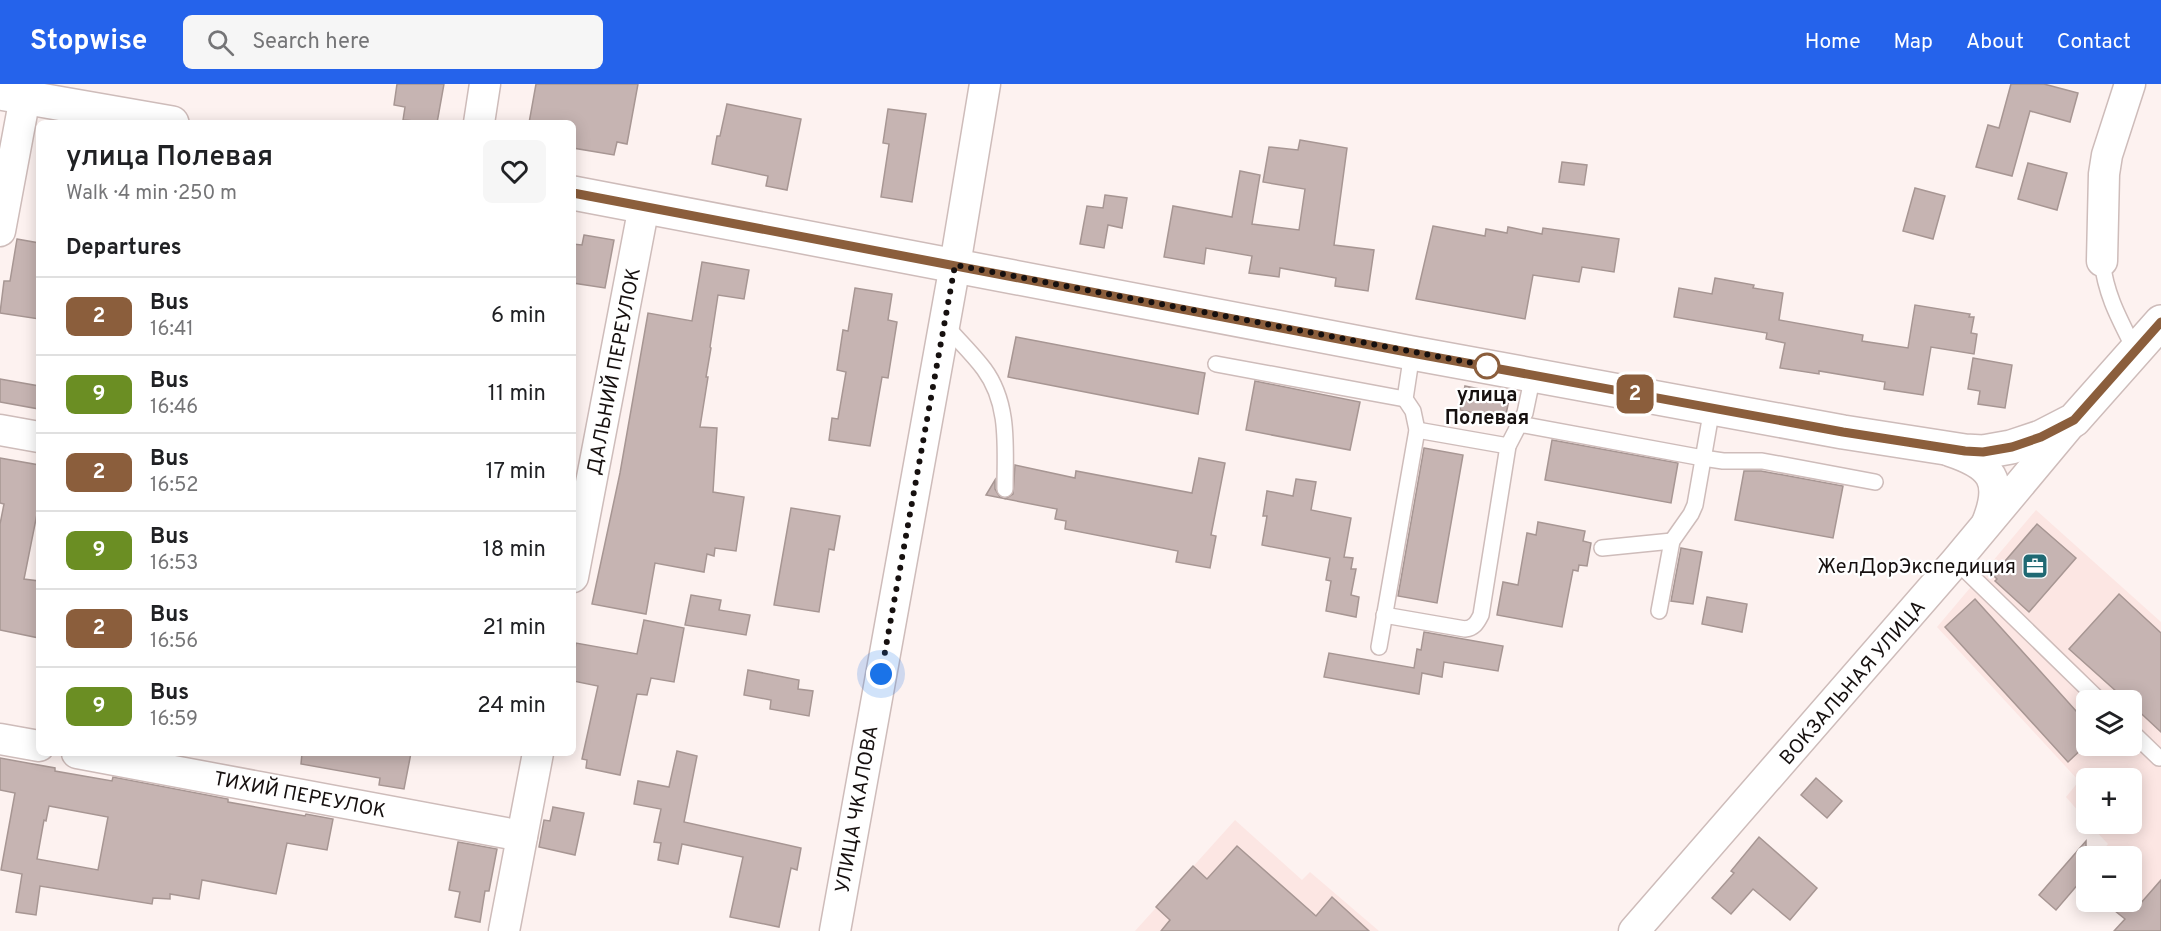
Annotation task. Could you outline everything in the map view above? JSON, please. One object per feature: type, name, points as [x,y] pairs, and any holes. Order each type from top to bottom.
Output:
[{"type":"main road","points":[[12,95],[155,120]]},
{"type":"main road","points":[[576,195],[1412,353],[1947,449],[1983,452],[2012,447],[2041,437],[2074,420]]},
{"type":"main road","name":"ВОКЗАЛЬНАЯ УЛИЦА","points":[[2074,420],[2161,322]]},
{"type":"street","points":[[479,120],[485,84]]},
{"type":"street","name":"УЛИЦА ЧКАЛОВА","points":[[835,931],[955,265],[985,84]]},
{"type":"street","points":[[2102,261],[2104,174],[2107,155],[2130,84]]},
{"type":"street","points":[[0,231],[12,95]]},
{"type":"street","name":"ДАЛЬНИЙ ПЕРЕУЛОК","points":[[577,535],[644,206]]},
{"type":"street","name":"ВОКЗАЛЬНАЯ УЛИЦА","points":[[1634,931],[1956,561],[2074,420]]},
{"type":"street","points":[[0,430],[36,436]]},
{"type":"street","points":[[1947,449],[1979,463],[1989,472],[1994,484],[1995,495],[1987,523]]},
{"type":"street","points":[[0,739],[36,745]]},
{"type":"street","name":"ТИХИЙ ПЕРЕУЛОК","points":[[93,756],[522,836]]},
{"type":"street","points":[[504,931],[537,756]]},
{"type":"lane","points":[[2102,261],[2110,301],[2135,350]]},
{"type":"lane","points":[[944,324],[984,369],[993,383],[999,400],[1005,433],[1005,489]]},
{"type":"lane","points":[[1379,647],[1417,430],[1413,411],[1405,399],[1412,353]]},
{"type":"lane","points":[[1216,364],[1405,399]]},
{"type":"lane","points":[[1384,615],[1465,629],[1472,628],[1477,623],[1508,446],[1529,401],[1533,375]]},
{"type":"lane","points":[[1659,611],[1672,541],[1691,514],[1695,504],[1712,408]]},
{"type":"lane","points":[[1519,424],[1703,458],[1723,461],[1762,461],[1875,482]]},
{"type":"lane","points":[[1417,430],[1508,446]]},
{"type":"lane","points":[[1602,548],[1672,541]]},
{"type":"lane","points":[[1956,561],[2089,690]]},
{"type":"lane","points":[[2142,742],[2159,758]]},
{"type":"shaded area","name":"ЖелДорЭкспедиция","points":[[2036,510],[2161,622],[2161,919],[2142,903],[2142,846],[2106,846],[2108,844],[2098,834],[2142,834],[2142,768],[2076,768],[2076,778],[1937,627]]},
{"type":"shaded area","name":"ЖелДорЭкспедиция","points":[[2076,785],[2076,808],[2066,797]]},
{"type":"shaded area","points":[[1235,820],[1302,880],[1310,872],[1379,931],[1135,931]]},
{"type":"building","points":[[397,84],[444,84],[438,120],[403,120],[405,107],[394,105]]},
{"type":"building","points":[[536,84],[638,84],[627,144],[617,142],[614,155],[576,149],[576,120],[530,120]]},
{"type":"building","points":[[2011,84],[2044,84],[2078,93],[2070,122],[2030,111],[2012,176],[1976,167],[1988,125],[1999,128]]},
{"type":"building","points":[[727,104],[801,119],[787,190],[766,186],[768,176],[712,164],[717,136],[720,136]]},
{"type":"building","points":[[888,109],[926,114],[912,202],[881,197],[889,144],[883,143]]},
{"type":"building","points":[[1300,140],[1347,148],[1334,245],[1374,250],[1368,291],[1335,286],[1336,278],[1280,268],[1279,277],[1249,273],[1252,256],[1206,248],[1204,264],[1164,257],[1173,206],[1232,217],[1240,171],[1260,175],[1252,224],[1299,230],[1305,189],[1263,182],[1269,147],[1298,150]]},
{"type":"building","points":[[1562,162],[1587,165],[1584,185],[1559,182]]},
{"type":"building","points":[[2028,163],[2067,173],[2057,210],[2018,199]]},
{"type":"building","points":[[1915,188],[1945,196],[1933,239],[1903,231]]},
{"type":"building","points":[[1105,195],[1127,198],[1122,228],[1108,225],[1104,248],[1080,244],[1087,206],[1103,208]]},
{"type":"building","points":[[1433,226],[1485,236],[1486,229],[1507,233],[1508,227],[1542,234],[1543,228],[1619,239],[1614,272],[1582,267],[1579,282],[1533,275],[1525,319],[1416,299]]},
{"type":"building","points":[[584,235],[614,240],[605,288],[576,283],[576,244],[582,245]]},
{"type":"building","points":[[17,239],[36,242],[36,319],[0,313],[4,281],[10,281]]},
{"type":"building","points":[[702,262],[749,270],[744,299],[718,295],[700,427],[717,428],[713,492],[744,497],[736,551],[715,548],[714,556],[707,554],[704,572],[655,563],[646,614],[592,604],[620,473],[648,313],[692,321]]},
{"type":"building","points":[[1715,278],[1783,293],[1779,320],[1863,335],[1862,341],[1908,348],[1915,305],[1970,314],[1969,317],[1974,317],[1971,333],[1977,334],[1974,354],[1931,347],[1923,395],[1884,389],[1885,382],[1819,371],[1819,374],[1780,368],[1785,343],[1766,339],[1767,333],[1674,317],[1679,288],[1712,294]]},
{"type":"building","points":[[855,288],[892,294],[888,320],[897,322],[888,378],[882,377],[870,446],[829,440],[832,418],[838,419],[846,372],[837,370],[843,330],[848,331]]},
{"type":"building","points":[[1016,337],[1205,373],[1198,414],[1008,377]]},
{"type":"building","points":[[1973,358],[2012,365],[2005,408],[1978,404],[1980,391],[1968,389]]},
{"type":"building","points":[[0,379],[36,385],[36,408],[0,402]]},
{"type":"building","points":[[1255,381],[1360,402],[1350,450],[1246,430]]},
{"type":"building","points":[[1465,386],[1510,395],[1505,419],[1460,410]]},
{"type":"building","points":[[1552,440],[1678,463],[1671,503],[1545,480]]},
{"type":"building","points":[[1424,448],[1463,455],[1437,603],[1398,596]]},
{"type":"building","points":[[0,458],[36,464],[36,519],[24,579],[36,581],[36,637],[0,630],[0,524],[4,504],[0,503]]},
{"type":"building","points":[[1199,458],[1225,463],[1211,535],[1216,536],[1210,568],[1176,562],[1178,551],[1065,529],[1066,521],[1055,519],[1057,509],[1005,499],[1013,494],[1015,465],[1075,478],[1076,471],[1192,493]]},
{"type":"building","points":[[1744,471],[1761,471],[1843,486],[1833,538],[1735,520]]},
{"type":"building","points":[[1296,479],[1316,482],[1311,510],[1351,518],[1344,557],[1353,558],[1351,569],[1356,569],[1351,595],[1359,597],[1356,617],[1326,611],[1331,581],[1326,580],[1330,558],[1262,545],[1267,516],[1263,516],[1267,491],[1293,496]]},
{"type":"building","points":[[995,480],[995,489],[1000,497],[1004,498],[986,495]]},
{"type":"building","points":[[791,508],[840,516],[834,550],[829,549],[819,612],[774,605]]},
{"type":"building","points":[[1538,522],[1585,531],[1583,541],[1591,543],[1587,566],[1579,565],[1578,571],[1573,570],[1562,627],[1497,615],[1503,582],[1518,585],[1527,533],[1536,535]]},
{"type":"building","name":"ЖелДорЭкспедиция","points":[[2037,524],[2076,558],[2029,612],[1995,581],[1997,579],[1993,575]]},
{"type":"building","points":[[1681,548],[1702,552],[1693,604],[1671,601]]},
{"type":"building","points":[[2119,594],[2161,633],[2161,732],[2142,714],[2142,690],[2115,690],[2069,649]]},
{"type":"building","points":[[691,595],[721,600],[719,610],[750,615],[746,635],[685,625]]},
{"type":"building","points":[[1707,597],[1747,604],[1742,632],[1702,624]]},
{"type":"building","points":[[1975,599],[2076,711],[2076,754],[2068,762],[1945,627]]},
{"type":"building","points":[[644,620],[684,628],[674,682],[651,678],[647,695],[637,694],[620,775],[586,768],[587,760],[582,759],[598,686],[576,682],[576,643],[637,654]]},
{"type":"building","points":[[1424,632],[1503,646],[1498,671],[1444,662],[1442,677],[1422,673],[1419,694],[1324,677],[1329,653],[1414,668],[1417,649],[1421,650]]},
{"type":"building","points":[[748,670],[799,680],[798,689],[813,691],[809,716],[770,709],[771,700],[744,695]]},
{"type":"building","points":[[677,751],[697,756],[684,822],[801,848],[797,870],[791,868],[779,927],[730,917],[743,857],[682,844],[678,864],[658,860],[661,843],[654,842],[661,809],[634,804],[638,781],[669,787]]},
{"type":"building","points":[[302,756],[410,756],[404,789],[379,785],[380,778],[301,764]]},
{"type":"building","points":[[0,758],[55,768],[55,771],[112,781],[113,777],[228,799],[228,802],[333,819],[327,850],[287,843],[276,894],[202,880],[199,899],[170,894],[170,899],[153,898],[152,904],[40,886],[36,915],[16,912],[22,874],[1,870],[15,793],[0,790]],"holes":[[[49,806],[108,817],[98,870],[37,859]]]},
{"type":"building","points":[[1816,778],[1842,801],[1827,818],[1801,795]]},
{"type":"building","points":[[553,807],[584,813],[575,855],[539,847],[544,820],[550,821]]},
{"type":"building","points":[[1759,837],[1817,888],[1790,920],[1753,889],[1731,914],[1712,898],[1734,873],[1731,871]]},
{"type":"building","points":[[458,842],[497,849],[489,891],[485,891],[480,922],[455,917],[460,892],[449,890]]},
{"type":"building","points":[[1237,846],[1316,916],[1332,897],[1369,931],[1161,931],[1170,920],[1156,907],[1193,866],[1207,879]]},
{"type":"building","points":[[2076,852],[2076,887],[2056,910],[2039,895]]},
{"type":"building","points":[[2161,880],[2161,931],[2114,931],[2125,919],[2116,912],[2142,912],[2142,902]]},
{"type":"bus line","name":"2","points":[[576,194],[1412,353],[1843,432],[1965,451],[1983,452],[2012,447],[2041,437],[2074,420],[2161,322]]},
{"type":"place","name":"улица Полевая","points":[[1487,366]]},
{"type":"place","name":"ЖелДорЭкспедиция","points":[[2035,566]]},
{"type":"route","points":[[881,674],[955,265],[1493,367],[1487,366]]}]
